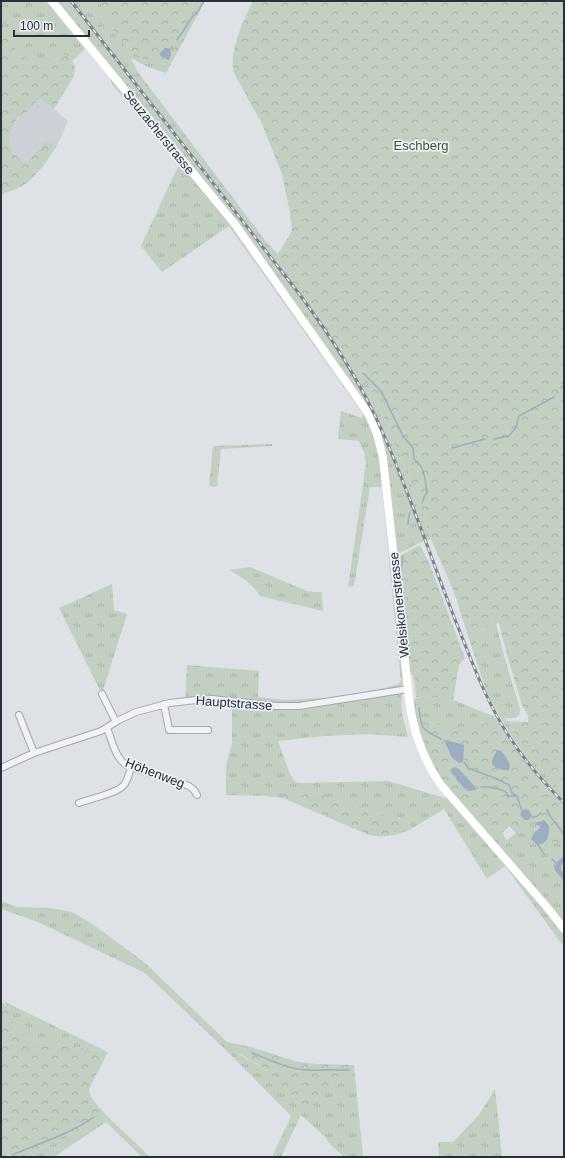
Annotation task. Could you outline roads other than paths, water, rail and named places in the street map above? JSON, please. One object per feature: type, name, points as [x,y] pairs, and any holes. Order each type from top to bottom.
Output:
[{"type":"main road","name":"Seuzacherstrasse","points":[[52,1],[234,223],[264,265]]},
{"type":"main road","name":"Welsikonerstrasse","points":[[264,265],[357,396],[369,415],[377,434],[385,470],[411,715],[414,730],[422,752],[435,776],[449,795],[546,906],[564,929]]},
{"type":"street","name":"Hauptstrasse","points":[[1,768],[34,753],[107,728],[136,712],[164,704],[212,699],[276,706],[299,706],[408,689]]},
{"type":"street","points":[[102,694],[116,722]]},
{"type":"street","points":[[164,704],[170,730],[208,730]]},
{"type":"street","points":[[19,714],[34,753]]},
{"type":"street","name":"Höhenweg","points":[[107,728],[121,760],[125,764],[189,786],[197,795]]},
{"type":"street","points":[[79,803],[116,791],[122,787],[127,779],[131,767]]},
{"type":"water","points":[[165,48],[170,49],[171,55],[169,60],[159,54]]},
{"type":"water","points":[[446,740],[464,745],[463,762],[459,763],[452,758],[445,742]]},
{"type":"water","points":[[497,750],[501,751],[506,757],[510,766],[509,770],[500,769],[492,764],[492,760]]},
{"type":"water","points":[[455,767],[459,769],[477,789],[468,791],[457,781],[456,777],[451,772],[451,769]]},
{"type":"water","points":[[525,809],[529,810],[532,816],[528,820],[525,820],[520,815]]},
{"type":"water","points":[[544,820],[549,826],[549,833],[544,843],[537,845],[531,839],[534,833],[540,828],[539,825],[536,825],[535,823]]},
{"type":"water","points":[[564,856],[561,870],[564,873],[564,881],[554,869],[557,862]]},
{"type":"waterway","points":[[177,40],[204,1]]},
{"type":"waterway","points":[[363,373],[381,391],[403,436],[413,448],[414,459],[418,462],[425,478],[427,493],[422,503]]},
{"type":"waterway","points":[[561,388],[564,385]]},
{"type":"waterway","points":[[494,439],[509,436],[516,427],[519,416],[554,397]]},
{"type":"waterway","points":[[452,448],[485,439]]},
{"type":"waterway","points":[[408,524],[410,513]]},
{"type":"waterway","points":[[403,556],[401,574],[410,658]]},
{"type":"waterway","points":[[419,708],[422,725],[426,731],[441,739]]},
{"type":"waterway","points":[[464,762],[468,768],[509,785],[512,793],[517,796],[522,811]]},
{"type":"waterway","points":[[481,787],[497,789],[506,792],[508,796],[517,796]]},
{"type":"waterway","points":[[547,810],[550,815]]},
{"type":"waterway","points":[[532,817],[536,817],[541,813]]},
{"type":"waterway","points":[[550,816],[564,834]]},
{"type":"waterway","points":[[538,845],[544,854]]},
{"type":"waterway","points":[[552,859],[556,863]]},
{"type":"waterway","points":[[252,1053],[280,1064],[302,1070],[349,1070]]},
{"type":"waterway","points":[[12,1155],[65,1133],[94,1117]]},
{"type":"railway","points":[[71,1],[297,291],[344,358],[364,394],[392,454],[454,617],[488,699],[502,725],[523,756],[564,803]]},
{"type":"park label","name":"Eschberg","points":[[421,145]]}]
